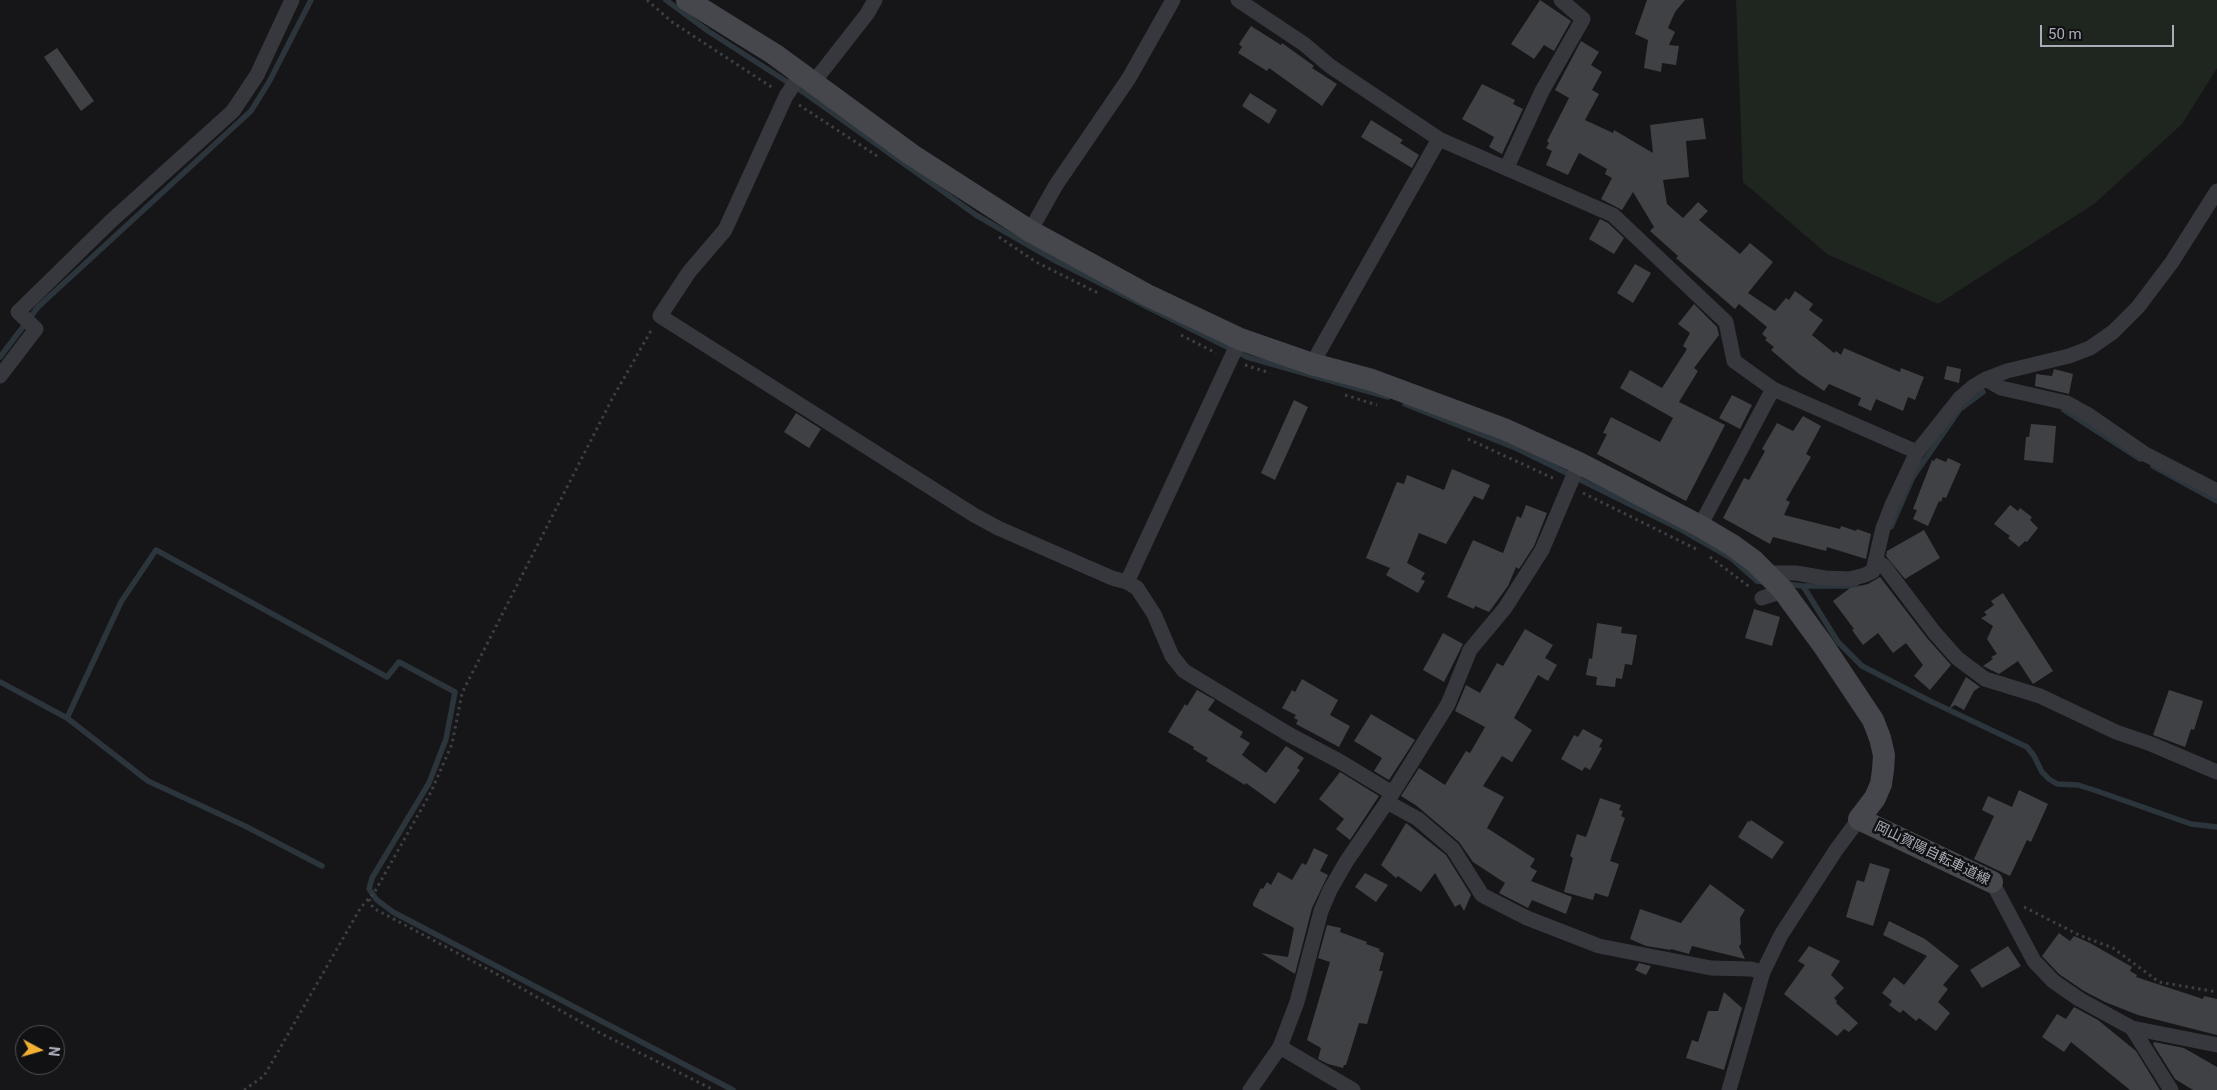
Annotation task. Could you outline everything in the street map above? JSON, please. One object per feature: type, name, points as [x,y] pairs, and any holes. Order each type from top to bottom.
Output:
[{"type":"street","points":[[285,16],[288,0]]},
{"type":"street","points":[[0,376],[36,329],[18,312],[110,222],[233,111],[257,75],[292,0]]},
{"type":"street","points":[[688,0],[800,82],[1030,231],[1237,347],[1372,380],[1504,429],[1574,472],[1700,526],[1732,545],[1773,586],[1823,645],[1856,694],[1873,720],[1884,755],[1881,784],[1875,798],[1836,850],[1781,935],[1763,972],[1729,1090]]},
{"type":"street","points":[[875,0],[867,14],[800,82],[725,230],[689,272],[660,316],[974,515],[1007,532],[1112,578],[1127,582],[1136,588],[1143,595],[1162,630],[1172,656],[1184,671],[1290,735],[1339,761],[1418,819],[1453,849],[1482,895],[1527,918],[1599,946],[1711,968],[1751,968],[1763,972]]},
{"type":"street","points":[[1030,231],[1056,185],[1129,78],[1173,0]]},
{"type":"street","points":[[1238,0],[1304,44],[1330,66],[1439,139],[1507,167],[1613,215],[1726,322],[1734,361],[1773,389],[1917,452]]},
{"type":"street","points":[[1507,167],[1542,91],[1583,19],[1561,0]]},
{"type":"street","points":[[1312,364],[1439,139]]},
{"type":"street","points":[[1773,586],[1796,573],[1825,578],[1856,578],[1873,571],[1880,563],[1884,528],[1892,505],[1917,452],[1960,398],[1986,379],[2006,371],[2070,356],[2090,348],[2113,332],[2138,307],[2172,262],[2217,191]]},
{"type":"street","points":[[1127,582],[1237,347]]},
{"type":"street","points":[[1986,379],[2001,388],[2068,403],[2145,454],[2217,491]]},
{"type":"street","points":[[1700,526],[1773,389]]},
{"type":"street","points":[[1250,1090],[1280,1047],[1297,1002],[1321,911],[1330,890],[1448,704],[1470,650],[1505,608],[1542,550],[1574,472]]},
{"type":"street","points":[[1880,563],[1957,658],[1985,679],[2040,696],[2116,732],[2151,744],[2217,772]]},
{"type":"street","name":"岡山賀陽自転車道線","points":[[1859,819],[1992,882]]},
{"type":"street","points":[[1992,882],[2034,961],[2043,972],[2079,999],[2132,1028],[2217,1046]]},
{"type":"street","points":[[2132,1028],[2146,1047],[2171,1090]]},
{"type":"street","points":[[1280,1047],[1353,1090]]},
{"type":"path","points":[[244,1090],[264,1076],[361,906],[371,896],[431,792],[452,744],[462,693],[612,399],[660,316]]},
{"type":"path","points":[[371,896],[373,908],[493,972],[600,1033],[714,1090]]},
{"type":"path","points":[[2017,902],[2079,935],[2112,948],[2159,982],[2217,992]]},
{"type":"shaded area","points":[[1736,0],[2217,0],[2217,68],[2182,124],[2094,204],[1938,304],[1827,254],[1743,182]]},
{"type":"building","points":[[1540,0],[1571,21],[1554,51],[1544,45],[1534,59],[1511,44]]},
{"type":"building","points":[[1647,0],[1685,0],[1675,12],[1668,28],[1675,32],[1669,45],[1679,46],[1676,65],[1662,63],[1661,72],[1644,68],[1648,40],[1635,34]]},
{"type":"building","points":[[1251,26],[1281,45],[1282,43],[1314,66],[1312,68],[1337,84],[1322,106],[1269,68],[1267,71],[1238,53],[1242,47],[1239,44]]},
{"type":"building","points":[[1581,41],[1599,52],[1591,65],[1602,72],[1592,90],[1599,94],[1585,120],[1613,133],[1614,130],[1653,153],[1650,125],[1703,118],[1706,139],[1686,141],[1689,177],[1663,180],[1667,204],[1683,218],[1698,202],[1708,211],[1699,220],[1740,254],[1750,243],[1773,262],[1748,293],[1775,311],[1786,298],[1789,300],[1795,291],[1813,304],[1809,310],[1823,320],[1812,335],[1834,353],[1836,351],[1841,355],[1844,348],[1900,372],[1901,368],[1924,377],[1915,400],[1908,397],[1903,411],[1876,399],[1871,411],[1858,405],[1861,398],[1829,384],[1824,391],[1799,374],[1771,350],[1774,347],[1765,340],[1767,338],[1762,334],[1767,327],[1739,304],[1735,309],[1676,258],[1678,256],[1650,231],[1654,227],[1633,192],[1622,210],[1601,199],[1612,178],[1605,174],[1607,169],[1579,153],[1568,175],[1546,165],[1552,151],[1546,148],[1549,143],[1547,141],[1569,98],[1555,90]]},
{"type":"building","points":[[57,48],[94,101],[81,111],[44,57]]},
{"type":"building","points":[[1482,84],[1515,100],[1513,104],[1523,109],[1502,154],[1489,147],[1494,137],[1462,119]]},
{"type":"building","points":[[1250,93],[1277,110],[1269,124],[1242,106]]},
{"type":"building","points":[[1371,120],[1403,140],[1400,143],[1419,155],[1412,168],[1361,137]]},
{"type":"building","points":[[1600,219],[1608,223],[1624,238],[1614,254],[1589,239]]},
{"type":"building","points":[[1635,264],[1651,273],[1633,303],[1617,293]]},
{"type":"building","points":[[1694,304],[1717,327],[1719,335],[1694,368],[1698,371],[1679,402],[1725,425],[1686,501],[1597,454],[1607,434],[1603,433],[1611,417],[1660,442],[1673,418],[1620,388],[1630,370],[1662,388],[1687,349],[1683,346],[1690,333],[1678,324]]},
{"type":"building","points":[[1947,366],[1961,369],[1959,383],[1944,379]]},
{"type":"building","points":[[2054,369],[2073,374],[2069,394],[2035,386],[2036,374],[2052,376]]},
{"type":"building","points":[[1732,395],[1752,405],[1740,429],[1719,418]]},
{"type":"building","points":[[1294,400],[1308,407],[1275,480],[1261,473]]},
{"type":"building","points":[[796,413],[821,429],[809,448],[784,432]]},
{"type":"building","points":[[1803,416],[1821,426],[1806,454],[1811,457],[1786,500],[1790,502],[1784,515],[1840,529],[1841,526],[1856,531],[1857,529],[1871,534],[1866,559],[1827,547],[1826,551],[1773,537],[1770,544],[1723,518],[1744,478],[1749,480],[1765,451],[1762,449],[1777,423],[1793,431]]},
{"type":"building","points":[[2031,424],[2056,426],[2053,463],[2024,460],[2026,437],[2029,437]]},
{"type":"building","points":[[1936,458],[1946,462],[1948,458],[1961,464],[1946,498],[1943,497],[1941,502],[1939,501],[1928,526],[1913,519],[1917,510],[1913,509],[1932,460],[1934,461]]},
{"type":"building","points":[[1452,469],[1490,485],[1483,500],[1474,496],[1446,544],[1419,533],[1407,563],[1425,573],[1421,579],[1425,581],[1418,593],[1386,575],[1390,568],[1366,558],[1397,482],[1404,484],[1407,475],[1444,490]]},
{"type":"building","points":[[1526,505],[1547,513],[1534,546],[1519,569],[1516,567],[1508,586],[1489,612],[1475,606],[1474,609],[1447,597],[1473,540],[1503,553],[1517,516],[1521,518]]},
{"type":"building","points":[[2010,505],[2018,511],[2020,508],[2032,517],[2030,520],[2038,528],[2027,542],[2025,541],[2019,547],[2008,538],[2010,536],[1994,524]]},
{"type":"building","points":[[1924,530],[1940,558],[1905,579],[1886,556],[1887,551]]},
{"type":"building","points":[[1880,577],[1927,638],[1951,665],[1930,690],[1914,676],[1923,665],[1906,643],[1893,653],[1878,633],[1863,645],[1852,630],[1854,629],[1833,601],[1850,588],[1868,584]]},
{"type":"building","points":[[2003,593],[2053,671],[2033,684],[2018,661],[1999,674],[1983,666],[1993,659],[1991,657],[1997,654],[1987,639],[1993,626],[1981,618],[1987,615],[1984,612],[1994,605],[1991,601]]},
{"type":"building","points":[[1754,609],[1780,617],[1772,646],[1745,638]]},
{"type":"building","points":[[1597,623],[1622,627],[1621,633],[1637,635],[1632,665],[1625,664],[1622,679],[1616,678],[1615,687],[1596,685],[1597,677],[1586,675],[1589,658],[1592,659]]},
{"type":"building","points":[[1525,629],[1553,645],[1545,658],[1557,665],[1548,681],[1538,675],[1514,718],[1532,730],[1512,762],[1502,756],[1483,786],[1504,797],[1487,828],[1535,859],[1530,867],[1537,871],[1531,881],[1572,897],[1566,914],[1532,900],[1528,908],[1499,893],[1505,883],[1473,862],[1459,842],[1417,806],[1401,796],[1419,768],[1445,785],[1466,751],[1470,753],[1485,727],[1455,711],[1466,685],[1480,693],[1497,663],[1503,666]]},
{"type":"building","points":[[1443,633],[1463,644],[1444,682],[1423,670]]},
{"type":"building","points":[[1966,677],[1980,687],[1974,691],[1964,710],[1955,705],[1949,709]]},
{"type":"building","points":[[1302,679],[1338,700],[1330,715],[1350,726],[1339,747],[1296,724],[1298,720],[1294,718],[1296,715],[1282,708],[1292,690],[1295,692]]},
{"type":"building","points":[[1197,690],[1215,700],[1208,710],[1243,732],[1240,737],[1250,743],[1242,755],[1266,773],[1286,746],[1304,758],[1297,768],[1300,770],[1275,804],[1246,783],[1245,785],[1206,761],[1208,758],[1193,749],[1194,747],[1168,732],[1185,704],[1187,706]]},
{"type":"building","points":[[2169,690],[2203,701],[2194,730],[2191,729],[2185,747],[2153,735]]},
{"type":"building","points":[[1371,714],[1415,740],[1389,780],[1374,771],[1382,758],[1354,741]]},
{"type":"building","points":[[1583,729],[1603,740],[1599,747],[1602,748],[1590,770],[1585,767],[1582,771],[1561,759],[1574,735],[1578,737]]},
{"type":"building","points":[[1340,772],[1379,796],[1350,840],[1336,829],[1344,819],[1319,799]]},
{"type":"building","points":[[2019,790],[2048,804],[2031,842],[2027,840],[2010,876],[1974,859],[1994,816],[1982,810],[1988,796],[2012,807]]},
{"type":"building","points":[[1600,798],[1621,805],[1619,810],[1623,811],[1621,816],[1625,818],[1610,861],[1619,864],[1608,897],[1595,893],[1593,900],[1564,892],[1573,858],[1570,856],[1577,834],[1586,837]]},
{"type":"building","points":[[1751,820],[1784,842],[1772,859],[1738,837],[1748,821],[1750,822]]},
{"type":"building","points":[[1406,823],[1446,855],[1471,895],[1464,911],[1460,904],[1455,907],[1435,873],[1421,892],[1398,876],[1396,878],[1381,865]]},
{"type":"building","points":[[1314,848],[1328,855],[1320,871],[1328,875],[1312,908],[1295,974],[1261,953],[1288,957],[1294,928],[1253,906],[1253,903],[1261,888],[1263,889],[1267,882],[1271,885],[1278,872],[1292,880],[1302,863],[1306,865]]},
{"type":"building","points":[[1870,863],[1890,869],[1873,926],[1846,917],[1857,880],[1864,882]]},
{"type":"building","points":[[1365,873],[1388,885],[1376,902],[1355,887]]},
{"type":"building","points":[[1710,884],[1745,910],[1740,918],[1741,944],[1739,946],[1745,959],[1692,946],[1689,954],[1671,949],[1646,946],[1630,939],[1640,909],[1681,923]]},
{"type":"building","points":[[1889,921],[1925,939],[1959,966],[1943,985],[1948,989],[1938,1002],[1950,1013],[1936,1031],[1919,1018],[1916,1021],[1903,1010],[1900,1013],[1889,1005],[1892,1001],[1882,993],[1894,977],[1904,985],[1927,956],[1883,935]]},
{"type":"building","points":[[1327,925],[1341,928],[1340,932],[1367,942],[1366,944],[1380,949],[1379,951],[1384,953],[1379,971],[1383,971],[1367,1024],[1359,1023],[1346,1065],[1343,1068],[1318,1059],[1321,1048],[1307,1040],[1330,962],[1318,958]]},
{"type":"building","points":[[2059,933],[2070,941],[2074,936],[2090,943],[2132,967],[2130,971],[2137,975],[2136,977],[2203,999],[2204,996],[2217,999],[2217,1035],[2138,1015],[2105,1002],[2084,991],[2059,974],[2042,956]]},
{"type":"building","points":[[1809,946],[1840,961],[1831,975],[1844,988],[1834,998],[1837,1001],[1836,1003],[1858,1023],[1849,1032],[1844,1029],[1837,1036],[1784,994],[1805,965],[1798,961]]},
{"type":"building","points":[[2008,946],[2021,966],[1982,988],[1970,970]]},
{"type":"building","points":[[1639,963],[1651,966],[1646,975],[1635,970]]},
{"type":"building","points":[[1724,992],[1742,1008],[1724,1070],[1686,1058],[1692,1040],[1698,1042],[1708,1011],[1718,1011]]},
{"type":"building","points":[[2074,1007],[2098,1020],[2136,1051],[2160,1090],[2130,1090],[2071,1042],[2064,1052],[2042,1037],[2057,1014],[2066,1019]]},
{"type":"building","points":[[2154,1042],[2184,1048],[2217,1067],[2217,1090],[2193,1090],[2175,1079],[2153,1044]]},
{"type":"waterway","points":[[0,357],[38,307],[251,111],[269,82],[311,0]]},
{"type":"waterway","points":[[666,0],[708,31],[806,94],[976,215],[1056,261],[1247,357],[1388,397]]},
{"type":"waterway","points":[[1891,527],[1913,477],[1960,409],[1983,392]]},
{"type":"waterway","points":[[1405,404],[1518,449],[1682,530],[1731,558],[1757,581],[1765,582]]},
{"type":"waterway","points":[[2064,410],[2140,459]]},
{"type":"waterway","points":[[2153,466],[2217,501]]},
{"type":"waterway","points":[[67,718],[121,602],[156,550],[387,677],[399,662],[455,692],[446,739],[429,783],[372,878],[369,889],[377,900],[393,912],[733,1090]]},
{"type":"waterway","points":[[1787,584],[1803,586],[1838,642],[1862,666],[2027,747],[2042,772],[2057,784],[2078,785],[2191,824],[2217,827]]},
{"type":"waterway","points":[[1803,586],[1850,586],[1856,584]]},
{"type":"waterway","points":[[0,682],[67,718],[148,781],[245,826],[322,866]]}]
